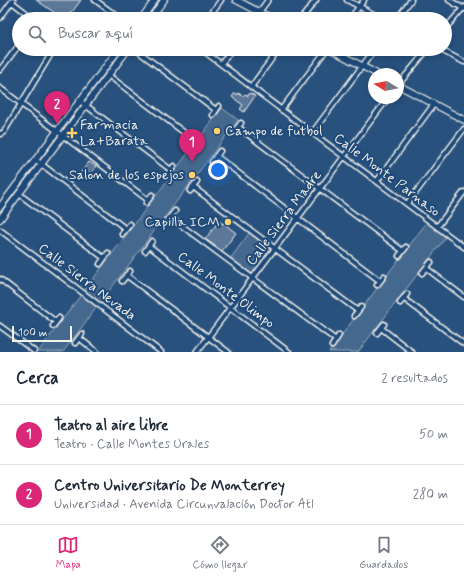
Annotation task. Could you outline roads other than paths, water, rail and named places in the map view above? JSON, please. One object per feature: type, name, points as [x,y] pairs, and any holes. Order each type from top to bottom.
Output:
[{"type":"main road","points":[[146,12],[155,0]]},
{"type":"main road","points":[[156,12],[164,0]]},
{"type":"main road","points":[[236,0],[260,12]]},
{"type":"main road","points":[[0,207],[114,56]]},
{"type":"main road","points":[[0,219],[123,56]]},
{"type":"main road","points":[[343,56],[368,69]]},
{"type":"main road","points":[[404,88],[464,120]]},
{"type":"street","points":[[95,0],[112,12]]},
{"type":"street","points":[[212,12],[221,0]]},
{"type":"street","points":[[260,12],[268,0]]},
{"type":"street","points":[[307,12],[316,0]]},
{"type":"street","points":[[347,0],[370,12]]},
{"type":"street","points":[[355,12],[364,0]]},
{"type":"street","points":[[402,12],[411,0]]},
{"type":"street","points":[[449,0],[464,8],[452,21]]},
{"type":"street","points":[[0,18],[12,1],[25,12]]},
{"type":"street","points":[[0,70],[12,54]]},
{"type":"street","points":[[1,134],[50,56]]},
{"type":"street","points":[[144,56],[216,110]]},
{"type":"street","name":"Calle Monte Parnaso","points":[[210,56],[464,247]]},
{"type":"street","points":[[221,64],[227,56]]},
{"type":"street","points":[[251,87],[274,56]]},
{"type":"street","points":[[282,110],[322,56]]},
{"type":"street","points":[[312,133],[369,56]]},
{"type":"street","points":[[404,78],[422,56]]},
{"type":"street","points":[[452,56],[464,62]]},
{"type":"street","points":[[108,75],[195,138],[190,144]]},
{"type":"street","points":[[0,88],[58,131],[147,202],[152,195]]},
{"type":"street","points":[[80,101],[171,170]]},
{"type":"street","name":"Calle Sierra Madre","points":[[197,352],[384,104]]},
{"type":"street","points":[[376,181],[434,104]]},
{"type":"street","points":[[213,114],[219,106]]},
{"type":"street","points":[[235,131],[240,125],[320,188],[404,249],[399,256]]},
{"type":"street","points":[[407,204],[464,129]]},
{"type":"street","points":[[212,162],[220,151]]},
{"type":"street","points":[[216,156],[380,281]]},
{"type":"street","points":[[36,160],[126,229]]},
{"type":"street","points":[[167,175],[174,166]]},
{"type":"street","points":[[190,191],[197,182]]},
{"type":"street","points":[[193,187],[358,311]]},
{"type":"street","points":[[437,227],[464,192]]},
{"type":"street","points":[[19,194],[104,258]]},
{"type":"street","points":[[175,211],[169,219],[336,340]]},
{"type":"street","points":[[122,234],[130,224]]},
{"type":"street","name":"Calle Sierra Nevada","points":[[0,230],[161,352]]},
{"type":"street","points":[[145,251],[152,241]]},
{"type":"street","name":"Calle Monte Olimpo","points":[[149,246],[289,352]]},
{"type":"street","points":[[100,264],[108,253]]},
{"type":"street","points":[[422,273],[431,262]]},
{"type":"street","points":[[426,268],[464,297]]},
{"type":"street","points":[[122,281],[130,271]]},
{"type":"street","points":[[126,275],[228,352]]},
{"type":"street","points":[[377,285],[384,276]]},
{"type":"street","points":[[0,279],[58,320],[53,326]]},
{"type":"street","points":[[400,303],[405,296],[464,344]]},
{"type":"street","points":[[354,316],[361,307]]},
{"type":"street","points":[[377,333],[384,324]]},
{"type":"street","points":[[0,326],[35,350]]},
{"type":"street","points":[[381,328],[412,352]]},
{"type":"street","points":[[75,343],[82,334]]},
{"type":"street","points":[[332,346],[340,335]]},
{"type":"street","points":[[79,338],[97,352]]},
{"type":"place","name":"Centro Universitario De Monterrey","points":[[57,124]]},
{"type":"place","name":"Campo de futbol","points":[[217,131]]},
{"type":"place","name":"Farmacia La+Barata","points":[[72,133]]},
{"type":"place","name":"Teatro al aire libre","points":[[192,162]]},
{"type":"place","name":"Salon de los espejos","points":[[192,175]]},
{"type":"place","name":"Capilla ICM","points":[[228,222]]}]
